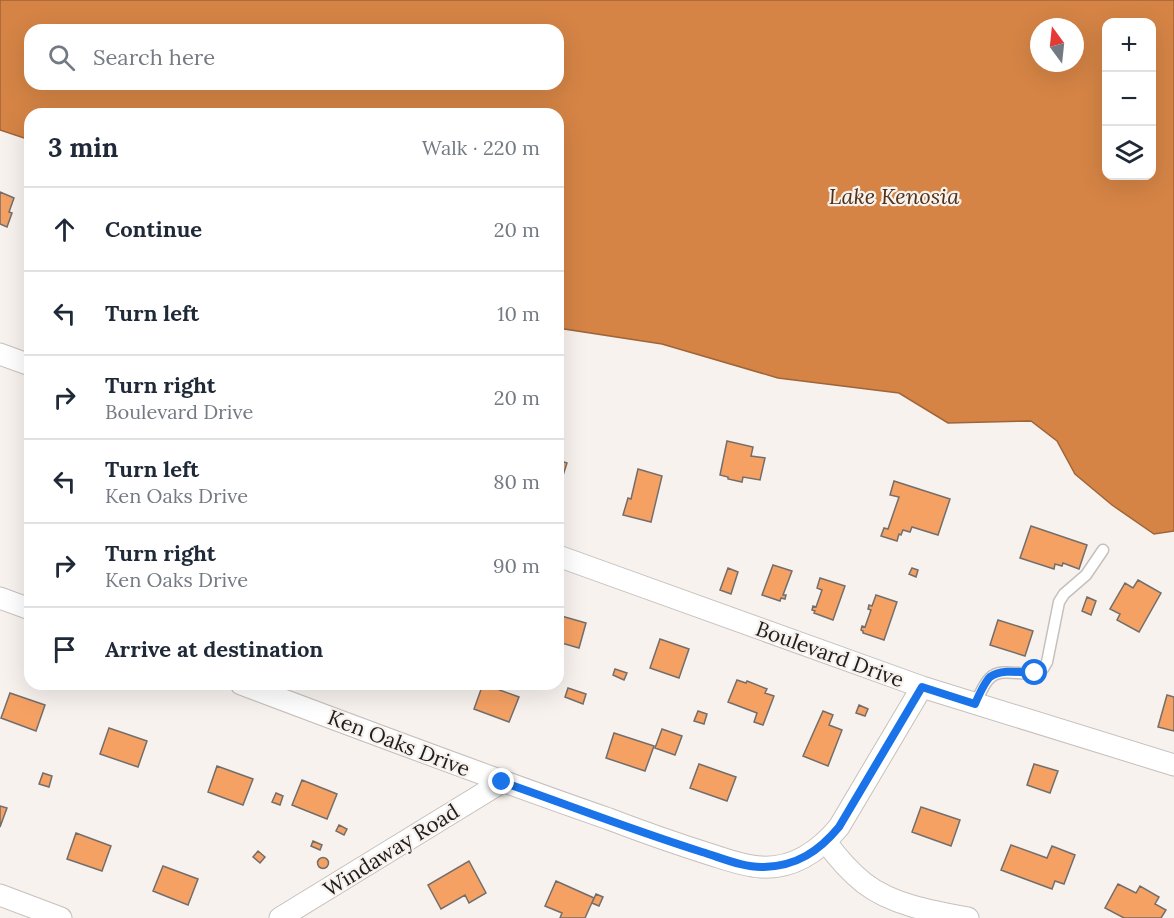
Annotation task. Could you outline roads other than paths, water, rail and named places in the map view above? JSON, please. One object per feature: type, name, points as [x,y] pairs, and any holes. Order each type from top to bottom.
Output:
[{"type":"street","points":[[0,354],[24,363]]},
{"type":"street","name":"Boulevard Drive","points":[[564,558],[922,687],[1174,765]]},
{"type":"street","points":[[0,598],[24,607]]},
{"type":"street","name":"Ken Oaks Drive","points":[[257,690],[502,782],[687,847],[747,866],[762,867],[788,863],[802,858],[826,842],[839,827],[922,687]]},
{"type":"street","name":"Windaway Road","points":[[280,918],[502,782]]},
{"type":"street","points":[[826,842],[840,861],[864,883],[881,893],[915,908],[968,918]]},
{"type":"street","points":[[0,895],[26,911],[61,918]]},
{"type":"lane","points":[[975,704],[990,678],[1009,672],[1035,673],[1042,670],[1047,662],[1059,602],[1064,594],[1086,575],[1103,550]]},
{"type":"water","name":"Lake Kenosia","points":[[0,0],[1174,0],[1174,531],[1154,534],[1112,505],[1075,474],[1057,441],[1031,421],[948,423],[899,393],[778,378],[662,344],[564,329],[564,108],[24,108],[24,138],[0,130]]}]
